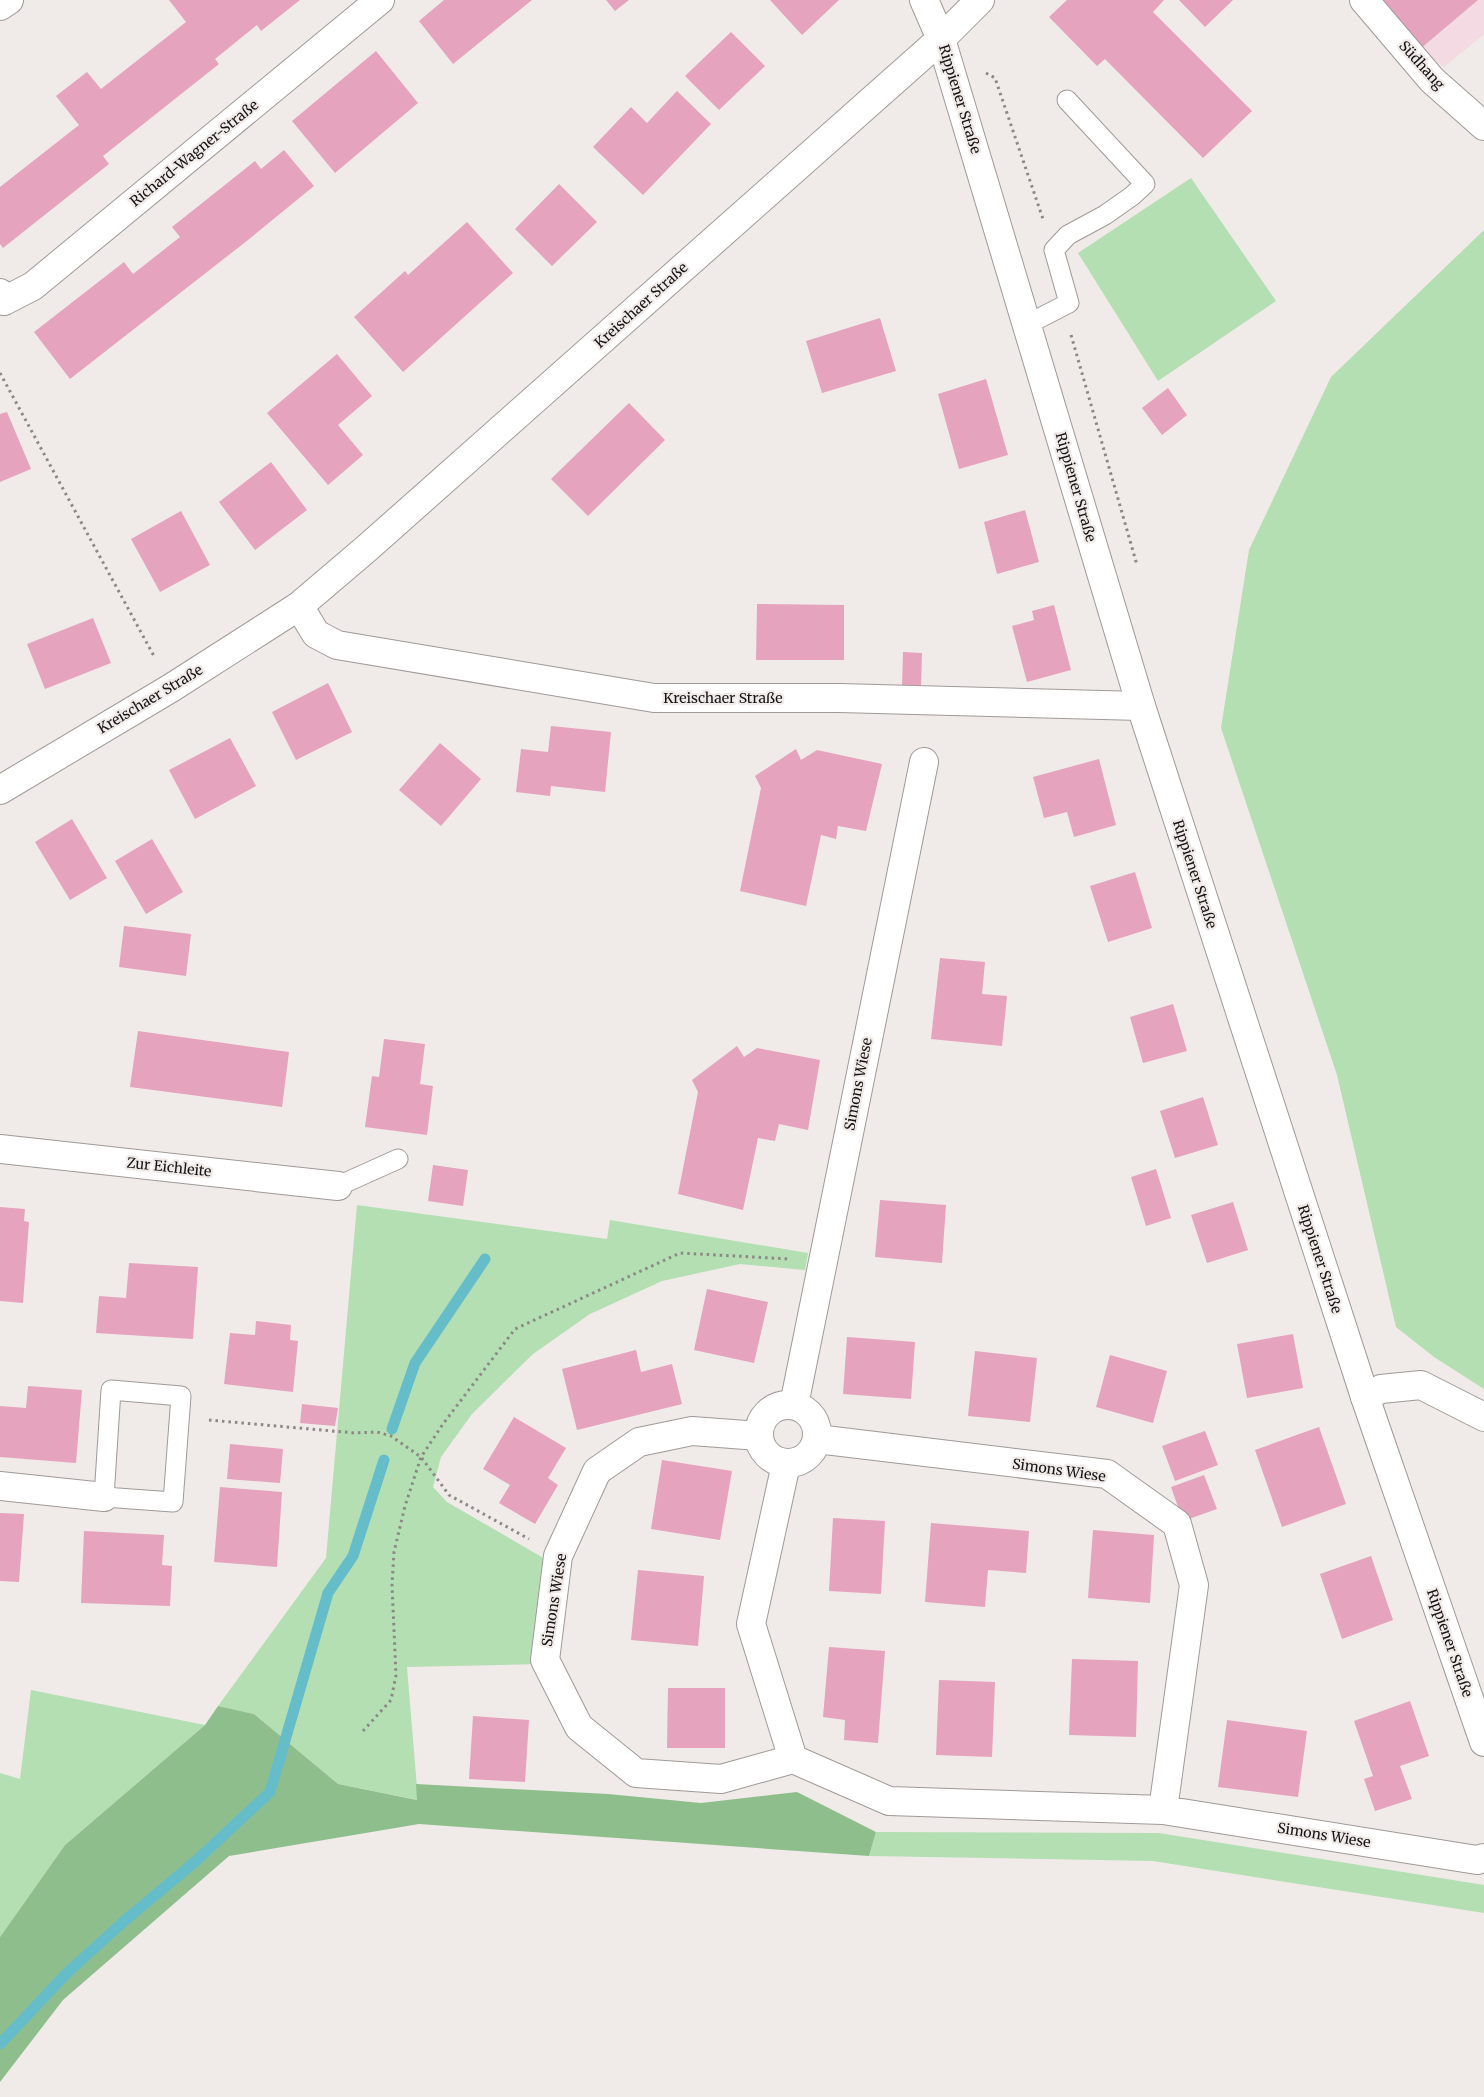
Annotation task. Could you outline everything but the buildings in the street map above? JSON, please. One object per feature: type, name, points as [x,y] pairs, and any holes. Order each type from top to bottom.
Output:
[{"type":"street","points":[[0,6],[9,0]]},
{"type":"street","name":"Richard-Wagner-Straße","points":[[2,297],[33,286],[380,0]]},
{"type":"street","name":"Rippiener Straße","points":[[924,0],[941,38],[1141,706],[1365,1397],[1484,1742]]},
{"type":"street","name":"Kreischaer Straße","points":[[0,790],[171,688],[299,606],[366,549],[941,38],[980,0]]},
{"type":"street","name":"Südhang","points":[[1364,0],[1432,80],[1484,126]]},
{"type":"street","name":"Kreischaer Straße","points":[[299,606],[316,634],[337,645],[654,698],[839,698],[1141,706]]},
{"type":"street","name":"Simons Wiese","points":[[794,1405],[924,762]]},
{"type":"street","name":"Zur Eichleite","points":[[0,1149],[338,1186]]},
{"type":"street","points":[[1365,1397],[1382,1389],[1421,1385],[1484,1417]]},
{"type":"street","points":[[794,1405],[809,1414],[817,1427],[817,1439],[810,1454],[798,1462],[786,1464],[773,1460],[763,1450],[759,1436],[762,1420],[776,1408],[794,1405]]},
{"type":"street","name":"Simons Wiese","points":[[759,1436],[692,1431],[639,1442],[597,1471],[558,1556],[545,1660],[579,1727],[636,1773],[721,1779],[793,1759],[889,1801],[1163,1810],[1477,1860],[1484,1858]]},
{"type":"street","name":"Simons Wiese","points":[[817,1439],[1107,1474],[1177,1524],[1194,1585],[1163,1810]]},
{"type":"street","points":[[786,1464],[751,1624],[793,1759]]},
{"type":"street","points":[[0,1486],[104,1497]]},
{"type":"lane","points":[[1028,324],[1069,304],[1054,250],[1068,235],[1105,215],[1132,196],[1145,184],[1067,100]]},
{"type":"lane","points":[[338,1186],[398,1159]]},
{"type":"lane","points":[[111,1390],[181,1396],[180,1417],[173,1502],[104,1497],[111,1390]]},
{"type":"path","points":[[982,71],[995,78],[1054,250]]},
{"type":"path","points":[[0,373],[171,688]]},
{"type":"path","points":[[364,1731],[391,1700],[396,1675],[392,1585],[394,1552],[421,1457],[442,1424],[515,1329],[680,1253],[823,1260]]},
{"type":"path","points":[[180,1417],[355,1433],[377,1432],[390,1436],[421,1457],[449,1495],[558,1556]]},
{"type":"shaded area","points":[[1379,0],[1484,0],[1484,34],[1444,67],[1420,49]]},
{"type":"green space","points":[[1191,178],[1276,301],[1158,381],[1078,253]]},
{"type":"green space","points":[[1484,230],[1484,1389],[1434,1357],[1396,1327],[1337,1075],[1221,728],[1249,550],[1331,377]]},
{"type":"green space","points":[[357,1205],[607,1239],[610,1220],[808,1253],[805,1270],[740,1264],[662,1281],[590,1314],[533,1354],[472,1414],[441,1457],[433,1487],[447,1502],[547,1560],[538,1664],[407,1667],[418,1800],[338,1784],[254,1714],[218,1706],[326,1558]]},
{"type":"green space","points":[[31,1690],[205,1725],[65,1845],[0,1937],[0,1773],[20,1779]]},
{"type":"green space","points":[[218,1706],[254,1714],[338,1784],[417,1800],[416,1784],[608,1794],[701,1803],[797,1792],[876,1832],[869,1856],[419,1824],[229,1856],[63,2000],[0,2082],[0,1937],[65,1845],[205,1725]]},
{"type":"green space","points":[[876,1832],[1159,1833],[1484,1885],[1484,1913],[1153,1861],[869,1856]]},
{"type":"waterway","points":[[392,1429],[415,1363],[485,1259]]},
{"type":"waterway","points":[[0,2044],[66,1974],[122,1923],[197,1860],[270,1792],[328,1593],[353,1556],[384,1460]]}]
